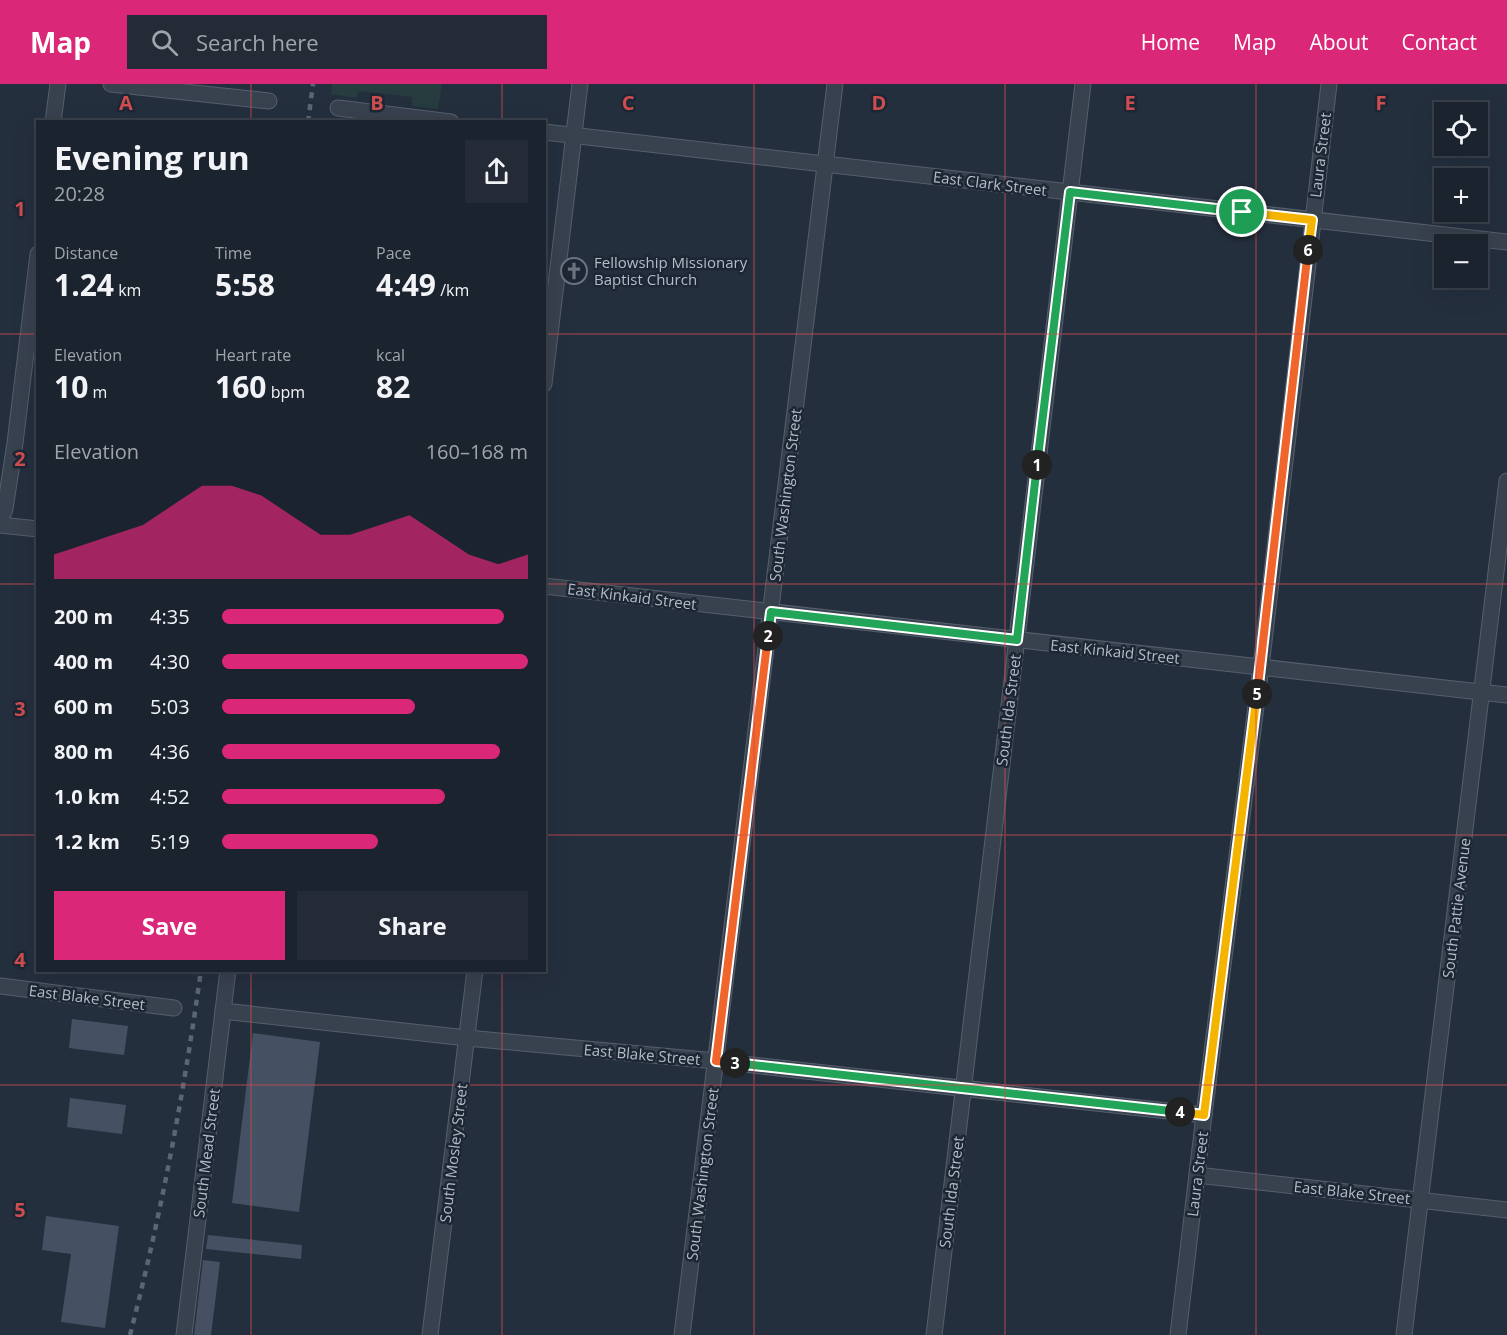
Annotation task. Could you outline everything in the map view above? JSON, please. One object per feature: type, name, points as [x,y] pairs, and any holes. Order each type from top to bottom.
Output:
[{"type":"street","points":[[53,120],[58,84]]},
{"type":"street","points":[[111,84],[269,101]]},
{"type":"street","points":[[546,367],[579,84]]},
{"type":"street","name":"South Washington Street","points":[[682,1335],[835,84]]},
{"type":"street","name":"South Ida Street","points":[[933,1335],[1083,84]]},
{"type":"street","name":"Laura Street","points":[[1178,1335],[1261,667],[1329,84]]},
{"type":"street","points":[[338,108],[435,120]]},
{"type":"street","name":"East Clark Street","points":[[546,132],[1507,242]]},
{"type":"street","points":[[36,270],[15,443],[5,509],[0,523],[36,529]]},
{"type":"street","name":"South Pattie Avenue","points":[[1404,1335],[1507,481]]},
{"type":"street","name":"East Kinkaid Street","points":[[546,586],[1507,695]]},
{"type":"street","name":"South Mead Street","points":[[184,1335],[228,972]]},
{"type":"street","name":"South Mosley Street","points":[[430,1335],[475,972]]},
{"type":"street","name":"East Blake Street","points":[[0,986],[174,1008]]},
{"type":"street","name":"East Blake Street","points":[[223,1011],[467,1038],[716,1061],[1204,1115]]},
{"type":"street","name":"East Blake Street","points":[[1197,1175],[1507,1210]]},
{"type":"green space","points":[[332,84],[442,84],[438,109],[412,106],[412,97],[358,91],[357,98],[331,94]]},
{"type":"building","points":[[72,1019],[128,1026],[124,1055],[69,1048]]},
{"type":"building","points":[[253,1033],[320,1042],[299,1212],[232,1203]]},
{"type":"building","points":[[70,1098],[126,1105],[122,1134],[67,1127]]},
{"type":"building","points":[[46,1216],[119,1226],[105,1328],[61,1322],[71,1254],[42,1250]]},
{"type":"building","points":[[208,1235],[302,1245],[301,1259],[206,1249]]},
{"type":"building","points":[[203,1260],[220,1262],[211,1335],[194,1335]]},
{"type":"railway","points":[[308,120],[313,84]]},
{"type":"railway","points":[[130,1335],[171,1154],[201,972]]},
{"type":"place","name":"Fellowship Missionary Baptist Church","points":[[574,271]]},
{"type":"route","points":[[1070,192],[1242,212],[1312,220],[1261,667],[1204,1115],[716,1061],[771,612],[1017,640],[1070,192]]}]
